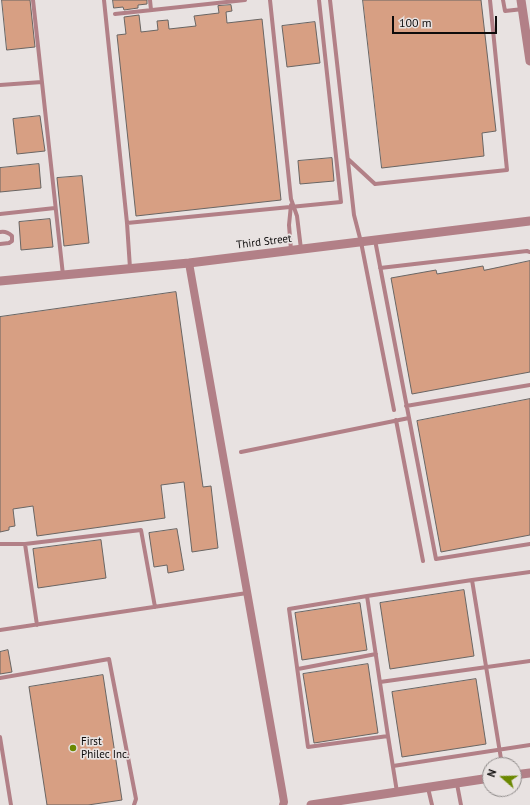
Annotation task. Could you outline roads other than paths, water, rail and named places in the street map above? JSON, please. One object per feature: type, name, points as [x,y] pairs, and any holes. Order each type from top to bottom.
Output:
[{"type":"street","points":[[522,4],[530,61]]},
{"type":"street","name":"Third Street","points":[[0,281],[190,263],[530,221]]},
{"type":"street","points":[[190,263],[282,790],[283,805]]},
{"type":"street","points":[[311,805],[482,779]]},
{"type":"lane","points":[[33,0],[63,275]]},
{"type":"lane","points":[[104,0],[127,224],[130,269]]},
{"type":"lane","points":[[150,0],[151,10]]},
{"type":"lane","points":[[115,14],[245,0]]},
{"type":"lane","points":[[270,0],[292,207],[290,225],[291,250]]},
{"type":"lane","points":[[127,224],[341,202],[319,0]]},
{"type":"lane","points":[[330,0],[354,215],[361,242],[394,410]]},
{"type":"lane","points":[[348,159],[375,184],[507,170],[490,0]]},
{"type":"lane","points":[[503,0],[505,11],[522,4]]},
{"type":"lane","points":[[0,85],[42,82]]},
{"type":"lane","points":[[292,207],[297,216],[301,249]]},
{"type":"lane","points":[[0,214],[56,208]]},
{"type":"lane","points":[[0,232],[12,236],[12,241],[9,243],[0,244]]},
{"type":"lane","points":[[374,240],[436,559],[530,544]]},
{"type":"lane","points":[[380,268],[527,251],[530,252]]},
{"type":"lane","points":[[406,406],[530,384]]},
{"type":"lane","points":[[240,452],[408,418]]},
{"type":"lane","points":[[396,420],[423,561]]},
{"type":"lane","points":[[0,544],[25,544],[141,530],[155,607]]},
{"type":"lane","points":[[25,544],[37,625]]},
{"type":"lane","points":[[388,736],[308,747],[289,609],[530,572]]},
{"type":"lane","points":[[472,580],[501,757]]},
{"type":"lane","points":[[0,630],[248,593]]},
{"type":"lane","points":[[367,596],[397,792]]},
{"type":"lane","points":[[298,669],[376,654]]},
{"type":"lane","points":[[0,678],[109,658],[136,799],[134,805]]},
{"type":"lane","points":[[380,682],[530,661]]},
{"type":"lane","points":[[0,737],[11,805]]},
{"type":"lane","points":[[393,766],[530,745]]},
{"type":"lane","points":[[457,783],[461,805]]},
{"type":"lane","points":[[428,788],[432,805]]},
{"type":"place","name":"First Philec Inc.","points":[[73,748]]}]
